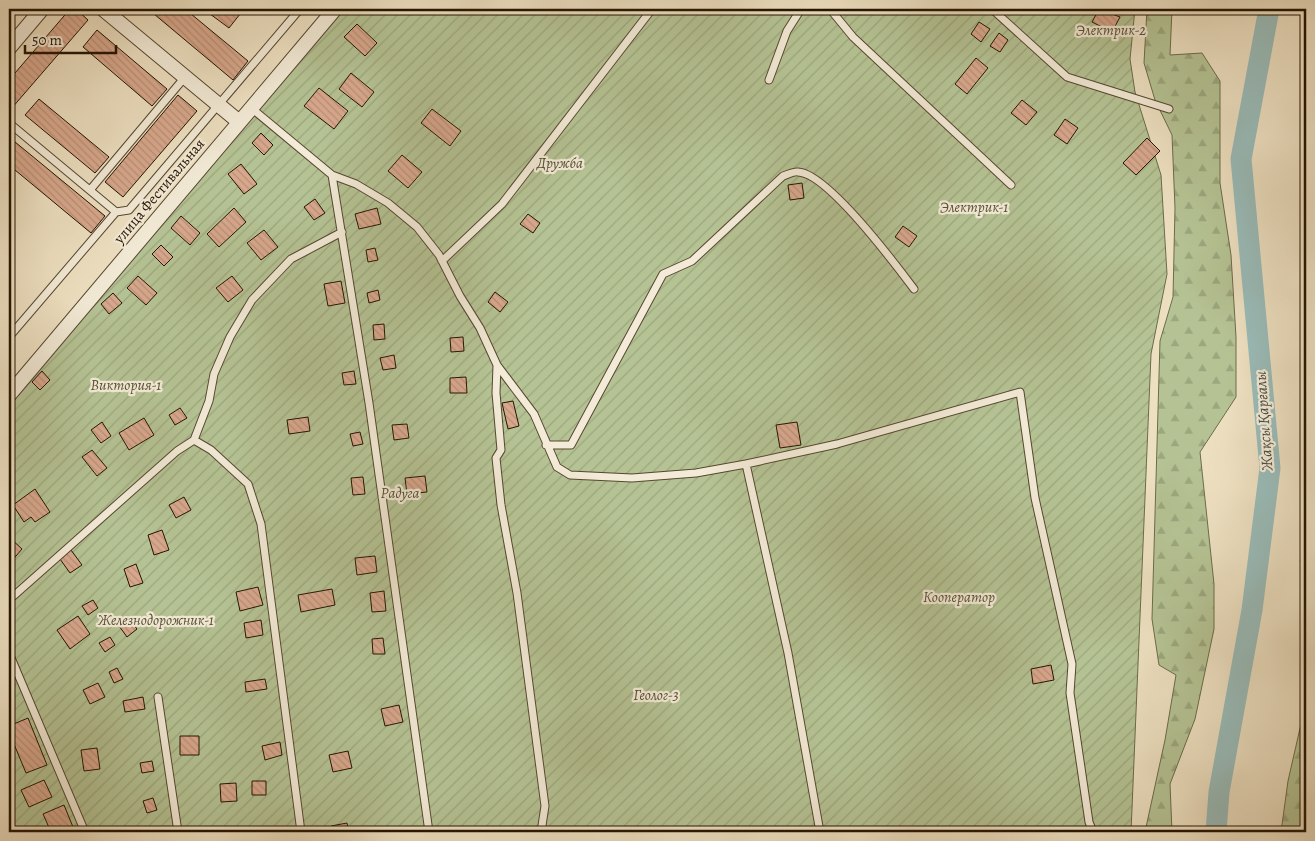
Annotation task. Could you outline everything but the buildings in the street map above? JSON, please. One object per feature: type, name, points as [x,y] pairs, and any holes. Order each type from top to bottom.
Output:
[{"type":"street","points":[[9,48],[42,9]]},
{"type":"street","points":[[103,9],[238,121]]},
{"type":"street","name":"улица Фестивальная","points":[[9,395],[334,9]]},
{"type":"lane","points":[[9,337],[116,212],[129,210],[300,9]]},
{"type":"lane","points":[[442,261],[502,204],[652,9]]},
{"type":"lane","points":[[768,80],[787,31],[801,9]]},
{"type":"lane","points":[[830,9],[853,37],[1011,185]]},
{"type":"lane","points":[[992,9],[1067,77],[1169,109]]},
{"type":"lane","points":[[90,190],[185,76]]},
{"type":"lane","points":[[250,108],[332,175],[356,184],[388,203],[417,227],[442,261],[460,296],[480,328],[497,365],[534,414],[557,467],[570,475],[593,478],[632,478],[696,473],[746,464],[837,444],[1020,392],[1035,498],[1072,664],[1070,693],[1075,734],[1089,822],[1093,832]]},
{"type":"lane","points":[[9,123],[116,212]]},
{"type":"lane","points":[[546,445],[571,445],[663,274],[692,261],[783,176],[798,171],[816,178],[875,236],[914,289]]},
{"type":"lane","points":[[332,175],[369,403],[429,832]]},
{"type":"lane","points":[[9,600],[113,506],[177,451],[194,440],[209,401],[214,374],[230,337],[252,300],[291,259],[342,232]]},
{"type":"lane","points":[[497,365],[496,393],[501,450],[496,458],[501,505],[517,593],[545,806],[541,832]]},
{"type":"lane","points":[[194,440],[211,450],[248,484],[262,524],[301,832]]},
{"type":"lane","points":[[746,464],[788,653],[820,832]]},
{"type":"lane","points":[[9,653],[85,832]]},
{"type":"lane","points":[[158,697],[178,832]]},
{"type":"path","points":[[1300,560],[1306,562]]},
{"type":"green space","points":[[336,9],[1135,9],[1130,59],[1135,92],[1161,175],[1167,274],[1151,354],[1131,832],[9,832],[9,396]]},
{"type":"green space","points":[[1147,9],[1172,9],[1170,55],[1202,53],[1220,81],[1220,183],[1231,255],[1236,337],[1236,397],[1200,452],[1214,584],[1214,629],[1195,719],[1170,784],[1172,832],[1145,832],[1165,740],[1176,675],[1159,665],[1152,619],[1160,341],[1173,297],[1175,208],[1172,135],[1155,100],[1144,63]]},
{"type":"green space","points":[[1306,702],[1306,832],[1281,832],[1288,781]]},
{"type":"waterway","name":"Жақсы Қарғалы","points":[[1216,832],[1219,792],[1252,610],[1270,468],[1241,159],[1269,9]]},
{"type":"park label","name":"Электрик-2","points":[[1111,30]]},
{"type":"park label","name":"Дружба","points":[[560,163]]},
{"type":"park label","name":"Электрик-1","points":[[974,207]]},
{"type":"park label","name":"Виктория-1","points":[[126,385]]},
{"type":"park label","name":"Радуга","points":[[400,493]]},
{"type":"park label","name":"Кооператор","points":[[959,597]]},
{"type":"park label","name":"Железнодорожник-1","points":[[156,620]]},
{"type":"park label","name":"Геолог-3","points":[[656,695]]}]
